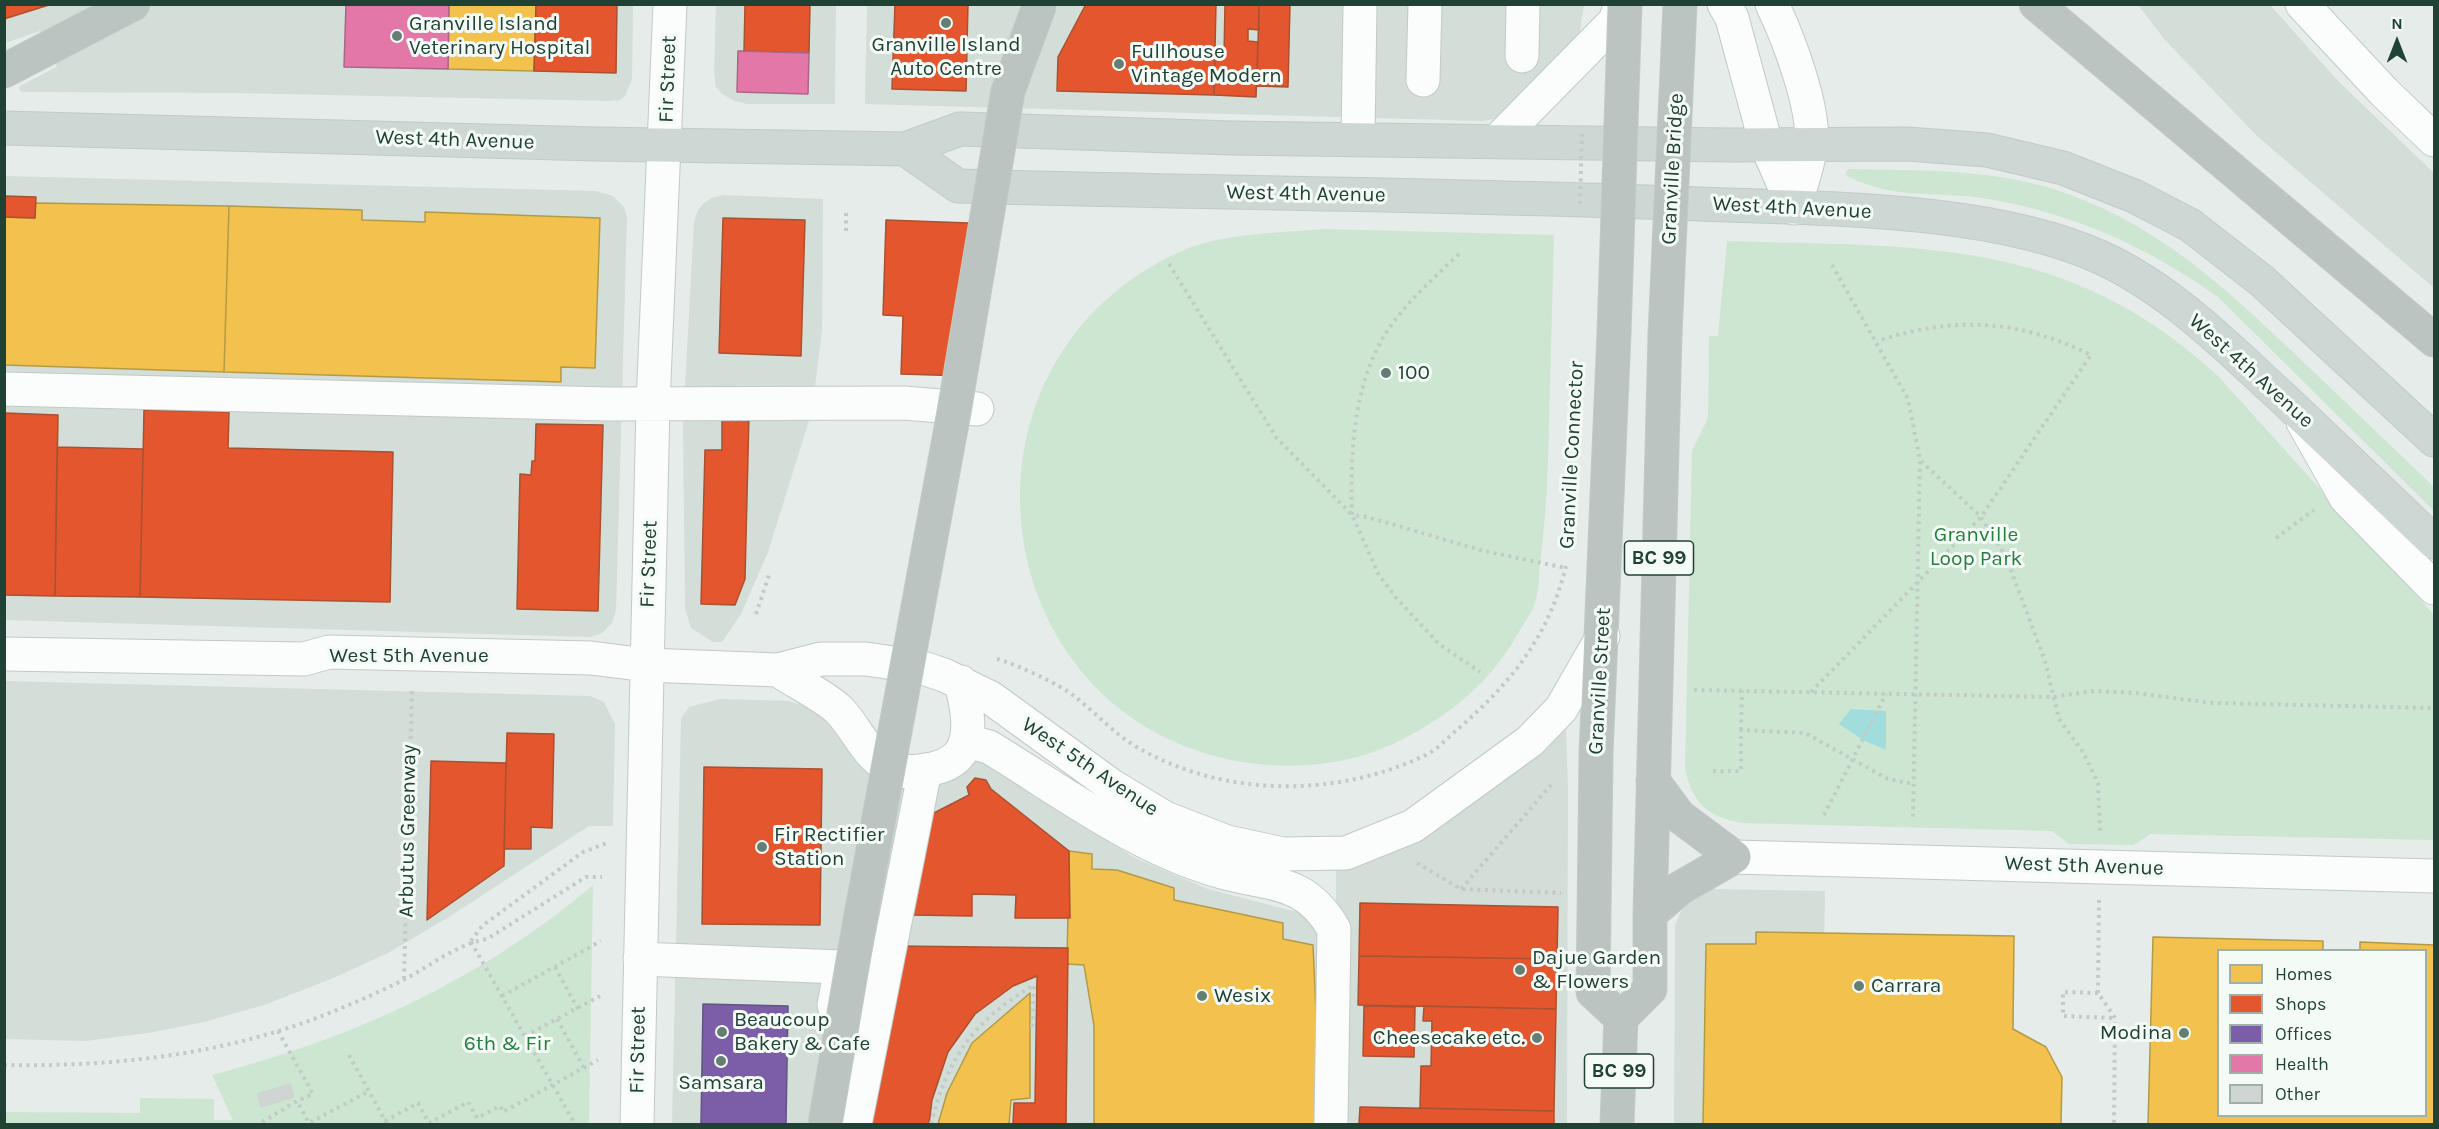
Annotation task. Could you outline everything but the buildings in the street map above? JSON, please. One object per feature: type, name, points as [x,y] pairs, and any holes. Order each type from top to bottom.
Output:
[{"type":"highway","points":[[4,71],[49,50],[134,4]]},
{"type":"highway","points":[[825,1125],[859,926],[954,411],[1008,91],[1040,4]]},
{"type":"highway","name":"Granville Street","points":[[1621,1018],[1593,992],[1596,753],[1603,636],[1614,333],[1623,4]]},
{"type":"highway","name":"Granville Bridge","points":[[1653,781],[1665,334],[1680,4]]},
{"type":"highway","points":[[2036,4],[2434,340]]},
{"type":"highway","points":[[1650,914],[1680,888],[1734,857],[1679,816],[1653,781]]},
{"type":"highway","name":"BC 99","points":[[1617,1125],[1621,1018],[1650,989],[1653,781]]},
{"type":"main road","name":"West 4th Avenue","points":[[4,128],[666,145],[905,148],[960,129],[1358,140],[1907,144],[1987,150],[2062,168],[2134,196],[2190,225],[2262,281],[2434,440]]},
{"type":"main road","name":"West 4th Avenue","points":[[905,148],[958,186],[1536,197],[1794,208],[1879,212],[1969,223],[2038,236],[2102,258],[2162,293],[2218,337],[2434,542]]},
{"type":"street","name":"Fir Street","points":[[637,1125],[653,404],[666,145],[670,4]]},
{"type":"street","points":[[1358,140],[1360,4]]},
{"type":"street","points":[[1423,80],[1425,4]]},
{"type":"street","points":[[1522,56],[1523,4]]},
{"type":"street","points":[[1497,141],[1615,21],[1623,4]]},
{"type":"street","points":[[1724,4],[1732,18],[1766,144],[1794,208]]},
{"type":"street","points":[[1772,4],[1784,28],[1806,94],[1811,144],[1794,208]]},
{"type":"street","points":[[2302,4],[2384,92],[2434,140]]},
{"type":"street","points":[[4,389],[653,404],[904,403],[977,409]]},
{"type":"street","points":[[2298,413],[2346,498],[2434,588]]},
{"type":"street","name":"West 5th Avenue","points":[[4,654],[304,659],[329,652],[339,652],[591,658],[646,665],[778,670],[821,659],[866,659],[920,667],[961,682],[991,698],[1112,786],[1165,818],[1227,842],[1283,854],[1346,853],[1413,826],[1530,741],[1561,708],[1603,636]]},
{"type":"street","points":[[778,670],[839,710],[867,751],[896,770],[925,770],[943,767],[958,756],[967,741],[969,716],[961,682]]},
{"type":"street","points":[[967,741],[989,747],[1143,840],[1220,871],[1300,891],[1322,908],[1334,929],[1331,1125]]},
{"type":"street","points":[[855,1125],[925,770]]},
{"type":"street","name":"West 5th Avenue","points":[[1734,857],[2434,876]]},
{"type":"street","points":[[640,959],[841,967],[811,1125]]},
{"type":"path","points":[[846,213],[846,231]]},
{"type":"path","points":[[1352,515],[1351,475],[1355,430],[1365,376],[1375,352],[1392,325],[1416,294],[1459,254]]},
{"type":"path","points":[[1169,264],[1276,437],[1352,515],[1378,575],[1438,644],[1480,672]]},
{"type":"path","points":[[1832,265],[1908,399],[1920,460],[1913,817]]},
{"type":"path","points":[[1810,692],[1982,517],[2091,355],[2062,341],[2001,325],[1938,325],[1877,341]]},
{"type":"path","points":[[1920,460],[1982,517],[2006,557],[2045,661],[2059,719],[2083,752],[2098,783],[2100,844]]},
{"type":"path","points":[[2276,538],[2314,510]]},
{"type":"path","points":[[1352,515],[1367,517],[1484,551],[1566,568]]},
{"type":"path","name":"Granville Connector","points":[[1072,694],[1102,722],[1141,750],[1185,769],[1237,783],[1293,788],[1363,779],[1429,754],[1493,699],[1519,668],[1547,623],[1566,568],[1567,556]]},
{"type":"path","points":[[756,614],[770,572]]},
{"type":"path","name":"Arbutus Greenway","points":[[404,979],[411,683]]},
{"type":"path","points":[[1694,690],[2053,697],[2094,691],[2136,693],[2212,703],[2434,708]]},
{"type":"path","points":[[1713,771],[1741,771],[1742,691]]},
{"type":"path","points":[[1824,815],[1886,694]]},
{"type":"path","points":[[1741,730],[1805,733],[1888,779],[1914,784]]},
{"type":"path","points":[[1461,889],[1551,785]]},
{"type":"path","points":[[471,942],[482,926],[583,852],[602,843]]},
{"type":"path","points":[[1412,860],[1461,889],[1562,892]]},
{"type":"path","points":[[4,1065],[67,1066],[152,1060],[213,1049],[278,1031],[338,1010],[404,979],[471,942],[487,939],[586,877],[602,877]]},
{"type":"path","points":[[2099,898],[2097,993],[2115,1018],[2114,1125]]},
{"type":"path","points":[[502,996],[601,941]]},
{"type":"path","points":[[471,942],[575,1125]]},
{"type":"path","points":[[555,967],[578,1009]]},
{"type":"path","points":[[931,1125],[949,1068],[978,1025],[1034,986],[1032,1029]]},
{"type":"path","points":[[2097,993],[2063,992],[2062,1016],[2115,1018]]},
{"type":"path","points":[[525,1036],[600,996]]},
{"type":"path","points":[[557,1020],[584,1068]]},
{"type":"path","points":[[262,1122],[313,1094],[278,1031]]},
{"type":"path","points":[[349,1055],[386,1123],[418,1103],[429,1123],[468,1102],[477,1118],[500,1106],[503,1112],[598,1060]]},
{"type":"path","points":[[297,1101],[309,1123],[369,1090]]},
{"type":"shaded area","points":[[4,5],[633,5],[632,79],[625,96],[620,100],[609,101],[235,93],[22,92],[19,90],[20,86],[57,67],[40,31],[5,43]]},
{"type":"shaded area","points":[[716,5],[836,5],[835,104],[747,104],[722,94],[716,87],[714,73]]},
{"type":"shaded area","points":[[867,5],[1584,5],[1578,43],[1501,115],[1483,121],[865,104]]},
{"type":"shaded area","points":[[2138,5],[2270,5],[2339,82],[2434,173],[2434,288],[2257,136],[2165,40]]},
{"type":"shaded area","points":[[5,176],[596,191],[613,196],[624,207],[627,217],[616,610],[612,623],[602,633],[590,637],[5,620]]},
{"type":"shaded area","points":[[723,195],[823,199],[822,330],[812,411],[768,552],[741,614],[722,642],[713,642],[691,628],[685,608],[683,423],[694,222],[698,210],[704,203],[711,198]]},
{"type":"shaded area","points":[[5,681],[590,696],[604,702],[615,724],[613,826],[589,826],[444,920],[388,953],[331,979],[264,1005],[204,1022],[148,1033],[85,1041],[5,1039]]},
{"type":"shaded area","points":[[720,699],[789,701],[813,709],[832,721],[885,781],[941,785],[981,757],[1133,857],[1208,889],[1293,911],[1336,915],[1336,870],[1382,857],[1415,839],[1566,728],[1568,791],[1567,1124],[672,1124],[681,718],[689,707]]},
{"type":"shaded area","points":[[1713,889],[1825,891],[1821,1124],[1674,1124],[1675,925],[1685,902],[1696,894]]},
{"type":"green space","points":[[1848,169],[1932,171],[2014,179],[2068,194],[2133,224],[2162,242],[2216,282],[2293,352],[2434,487],[2434,511],[2219,298],[2165,263],[2106,234],[2045,212],[1982,198],[1880,188],[1845,175]]},
{"type":"green space","points":[[1323,229],[1554,235],[1548,475],[1538,589],[1530,613],[1497,665],[1469,694],[1437,719],[1384,748],[1349,759],[1294,766],[1257,764],[1165,737],[1094,686],[1047,616],[1023,536],[1024,453],[1050,372],[1103,302],[1184,250],[1199,244],[1234,237]]},
{"type":"green space","name":"Granville Loop Park","points":[[1727,241],[1927,249],[1988,258],[2047,273],[2105,297],[2161,330],[2218,376],[2434,615],[2434,840],[2150,834],[2134,845],[2069,844],[2052,831],[1742,823],[1720,817],[1703,806],[1692,791],[1685,768],[1692,451],[1708,418],[1709,336],[1718,336]]},
{"type":"green space","name":"6th & Fir","points":[[593,885],[589,1124],[5,1124],[5,1112],[140,1113],[140,1098],[214,1099],[214,1120],[233,1120],[212,1075],[316,1043],[414,1002],[506,950]]},
{"type":"water","points":[[1851,709],[1886,711],[1886,750],[1863,740],[1839,724]]},
{"type":"place","name":"Granville Island Auto Centre","points":[[946,23]]},
{"type":"place","name":"Granville Island Veterinary Hospital","points":[[397,36]]},
{"type":"place","name":"Fullhouse Vintage Modern","points":[[1119,64]]},
{"type":"place","name":"100","points":[[1386,373]]},
{"type":"place","name":"Fir Rectifier Station","points":[[762,847]]},
{"type":"place","name":"Dajue Garden & Flowers","points":[[1520,970]]},
{"type":"place","name":"Carrara","points":[[1859,986]]},
{"type":"place","name":"Wesix","points":[[1202,996]]},
{"type":"place","name":"Beaucoup Bakery & Cafe","points":[[722,1032]]},
{"type":"place","name":"Modina","points":[[2184,1033]]},
{"type":"place","name":"Cheesecake etc.","points":[[1537,1038]]},
{"type":"place","name":"Samsara","points":[[721,1061]]}]
